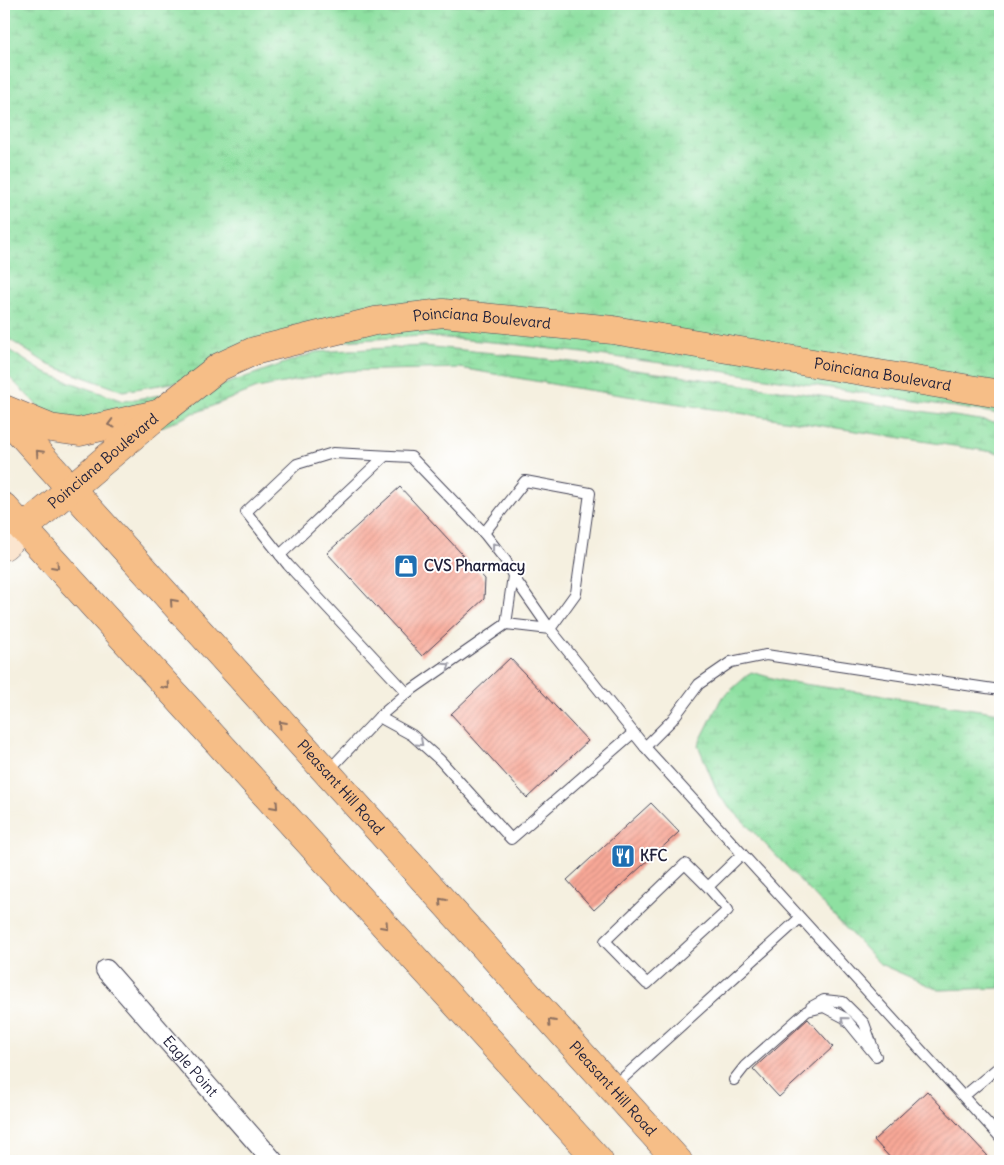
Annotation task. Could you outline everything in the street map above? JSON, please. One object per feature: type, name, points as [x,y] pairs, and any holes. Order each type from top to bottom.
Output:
[{"type":"main road","name":"Poinciana Boulevard","points":[[14,538],[159,414],[219,368],[254,352],[374,322],[443,313],[613,330],[1000,394]]},
{"type":"main road","points":[[4,409],[50,428],[79,432],[159,414]]},
{"type":"main road","name":"Pleasant Hill Road","points":[[4,415],[678,1161]]},
{"type":"main road","points":[[4,507],[14,538],[599,1161]]},
{"type":"street","name":"Eagle Point","points":[[106,970],[273,1161]]},
{"type":"lane","points":[[407,693],[280,555],[246,512],[297,464],[333,452],[411,457],[484,532],[550,629],[633,734],[1000,1136]]},
{"type":"lane","points":[[280,555],[385,456]]},
{"type":"lane","points":[[484,532],[525,480],[590,493],[576,593],[550,629]]},
{"type":"lane","points":[[506,624],[513,576]]},
{"type":"lane","points":[[326,773],[380,717],[407,693],[506,624],[550,629]]},
{"type":"lane","points":[[645,747],[672,720],[699,684],[731,662],[766,655],[1000,690]]},
{"type":"lane","points":[[380,717],[412,735],[440,760],[511,839],[633,734]]},
{"type":"lane","points":[[708,887],[742,854]]},
{"type":"lane","points":[[685,864],[708,887],[728,910],[647,984],[605,941],[685,864]]},
{"type":"lane","points":[[612,1089],[800,918]]},
{"type":"lane","points":[[734,1080],[745,1066],[807,1011],[824,1007],[845,1018],[876,1056]]},
{"type":"lane","points":[[964,1096],[1000,1066]]},
{"type":"green space","points":[[4,4],[1000,4],[1000,414],[701,368],[504,343],[422,336],[313,343],[220,375],[123,391],[49,365],[4,336]]},
{"type":"green space","points":[[423,346],[640,371],[1000,423],[1000,453],[575,388],[460,368],[346,371],[257,388],[194,412],[149,432],[53,421],[4,372],[4,347],[45,373],[123,401],[223,385],[316,352]]},
{"type":"green space","points":[[751,672],[783,681],[1000,713],[1000,988],[939,990],[880,964],[719,796],[698,745],[721,699]]},
{"type":"building","name":"CVS Pharmacy","points":[[400,487],[485,579],[484,599],[422,656],[327,553]]},
{"type":"building","points":[[510,658],[588,741],[527,798],[451,714]]},
{"type":"building","name":"KFC","points":[[651,803],[679,832],[594,910],[567,880]]},
{"type":"building","points":[[808,1019],[833,1047],[779,1097],[753,1069]]},
{"type":"building","points":[[927,1091],[987,1155],[980,1161],[893,1161],[874,1140]]},
{"type":"place","name":"CVS Pharmacy","points":[[406,566]]},
{"type":"place","name":"KFC","points":[[623,856]]}]
